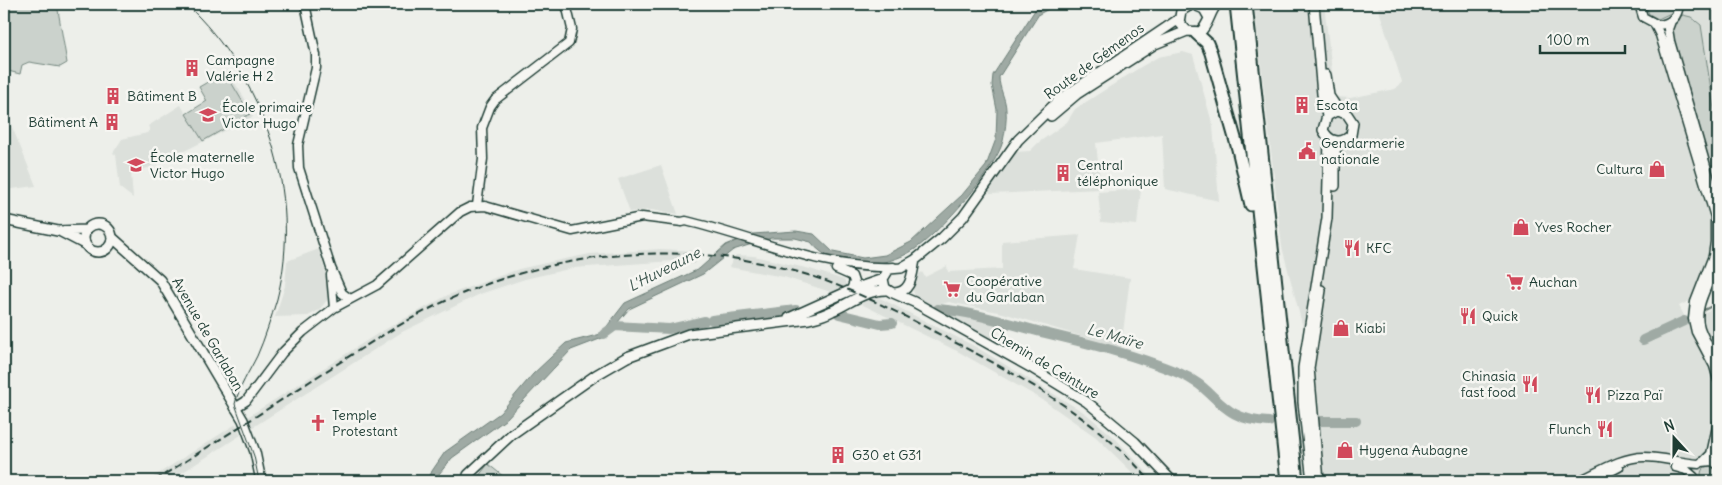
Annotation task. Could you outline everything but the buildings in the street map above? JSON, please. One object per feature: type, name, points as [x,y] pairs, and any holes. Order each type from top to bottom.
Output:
[{"type":"highway","points":[[1236,4],[1287,481]]},
{"type":"highway","points":[[1246,4],[1297,481]]},
{"type":"highway","points":[[1191,32],[1207,43],[1211,53],[1243,167],[1253,216],[1273,353]]},
{"type":"main road","points":[[1208,16],[1203,5],[1188,4],[1179,18],[1181,26],[1191,32],[1207,25],[1208,16],[1217,4]]},
{"type":"main road","points":[[1314,4],[1322,94],[1327,116],[1323,130],[1329,138],[1340,141]]},
{"type":"main road","points":[[1319,4],[1328,92],[1332,104],[1351,118],[1353,127],[1351,135],[1340,141],[1336,151],[1333,218],[1309,368],[1319,481]]},
{"type":"main road","name":"Route de Gémenos","points":[[897,268],[915,260],[964,217],[1018,140],[1059,100],[1179,18]]},
{"type":"main road","name":"Route de Gémenos","points":[[1010,153],[1076,94],[1155,44],[1191,32]]},
{"type":"main road","points":[[1327,116],[1339,111]]},
{"type":"main road","points":[[1312,481],[1304,402],[1303,368],[1327,218],[1329,138]]},
{"type":"main road","points":[[4,220],[58,231],[86,230]]},
{"type":"main road","points":[[58,231],[86,245],[92,251],[105,250],[110,245],[112,238],[110,230],[100,224],[92,225],[86,230],[84,238],[86,245]]},
{"type":"main road","name":"Avenue de Garlaban","points":[[112,238],[132,256],[142,262],[160,280],[235,408],[255,452],[261,481]]},
{"type":"main road","name":"Avenue de Garlaban","points":[[105,250],[132,256]]},
{"type":"main road","points":[[466,478],[508,437],[572,392],[627,357],[689,334],[778,323],[827,314],[855,298],[879,290],[902,292],[909,284],[915,260]]},
{"type":"main road","points":[[778,323],[883,278],[897,268],[907,273],[914,302]]},
{"type":"main road","points":[[883,278],[891,292]]},
{"type":"main road","name":"Chemin de Ceinture","points":[[891,292],[914,302],[1086,402],[1135,442],[1172,481]]},
{"type":"main road","name":"Avenue de Garlaban","points":[[241,422],[256,481]]},
{"type":"street","points":[[305,4],[316,55],[316,68],[298,157],[299,168],[330,268],[342,293],[350,299]]},
{"type":"street","points":[[477,205],[483,159],[482,128],[484,117],[495,100],[569,43],[572,29],[566,4]]},
{"type":"street","points":[[1639,4],[1646,21],[1655,25],[1671,21]]},
{"type":"street","points":[[1679,4],[1678,12],[1668,28],[1670,40],[1718,211]]},
{"type":"street","points":[[1655,25],[1682,104],[1714,217],[1716,242],[1713,256],[1696,302],[1693,319],[1696,332],[1714,366],[1718,380]]},
{"type":"street","points":[[235,408],[246,401],[256,390],[286,349],[334,308],[378,284],[460,212],[477,205],[572,231],[642,217],[682,222],[832,266],[871,272],[883,278]]},
{"type":"street","points":[[682,222],[686,221],[734,234],[768,247]]},
{"type":"street","points":[[1718,256],[1699,308],[1698,320],[1718,363]]},
{"type":"street","points":[[832,266],[897,268]]},
{"type":"street","points":[[832,266],[852,276],[854,282],[852,290]]},
{"type":"street","points":[[330,268],[334,308]]},
{"type":"street","points":[[1695,479],[1695,470],[1711,454],[1718,422]]},
{"type":"street","points":[[1718,449],[1718,465]]},
{"type":"street","points":[[1579,481],[1614,464],[1634,458],[1656,458],[1702,463],[1712,461],[1718,465]]},
{"type":"street","points":[[1592,481],[1616,468],[1643,462],[1682,468],[1695,479]]},
{"type":"shaded area","points":[[4,4],[57,4],[67,63],[60,67],[29,62],[22,65],[20,74],[4,70]]},
{"type":"shaded area","points":[[1043,4],[1058,4],[1039,14],[999,77],[1006,106],[1006,117],[1003,141],[998,154],[966,200],[939,229],[915,249],[890,261],[861,264],[846,263],[833,259],[821,252],[811,242],[795,238],[771,238],[733,250],[703,274],[629,309],[605,337],[571,350],[505,420],[452,458],[439,474],[437,481],[428,481],[432,471],[445,452],[500,413],[533,374],[566,343],[601,334],[625,303],[699,269],[726,245],[753,234],[796,231],[814,234],[833,252],[863,258],[885,255],[911,242],[962,195],[986,166],[996,139],[997,110],[992,85],[993,75],[1035,10]]},
{"type":"shaded area","points":[[1254,4],[1324,4],[1335,97],[1350,98],[1395,89],[1402,82],[1377,4],[1718,4],[1718,287],[1679,306],[1687,321],[1718,306],[1718,481],[1323,481],[1313,366],[1282,247]]},
{"type":"shaded area","points":[[1645,4],[1674,4],[1671,13],[1658,19],[1649,14]]},
{"type":"shaded area","points":[[1683,15],[1691,17],[1701,25],[1718,135],[1718,165],[1711,165],[1707,160],[1676,51],[1671,21]]},
{"type":"shaded area","points":[[1183,52],[1193,55],[1213,126],[1219,201],[1165,189],[1162,134],[1096,143],[1101,189],[990,194],[988,191],[995,177],[1015,152],[1030,151],[1067,122],[1075,109],[1139,68],[1158,57]]},
{"type":"shaded area","name":"École primaire Victor Hugo","points":[[227,70],[245,99],[253,117],[154,166],[131,173],[133,198],[120,188],[116,155],[113,153],[122,139],[147,133],[150,130],[148,126],[181,105],[186,114],[207,102],[199,87]]},
{"type":"shaded area","points":[[225,72],[250,114],[203,141],[186,114],[207,101],[199,87]]},
{"type":"shaded area","points":[[4,108],[20,146],[36,186],[4,190]]},
{"type":"shaded area","points":[[661,165],[678,214],[651,210],[630,212],[618,179]]},
{"type":"shaded area","points":[[1141,189],[1137,225],[1101,222],[1098,192]]},
{"type":"shaded area","points":[[1080,235],[1074,269],[1130,278],[1121,348],[1003,313],[949,302],[931,307],[915,296],[913,291],[915,277],[922,272],[925,277],[947,266],[948,272],[1002,269],[1002,241]]},
{"type":"shaded area","points":[[319,249],[328,280],[327,300],[319,310],[308,316],[275,317],[285,286],[287,261]]},
{"type":"shaded area","points":[[660,249],[698,251],[695,264],[673,261],[573,268],[525,279],[480,294],[402,332],[250,429],[246,418],[377,334],[448,295],[519,269],[555,261],[590,254]]},
{"type":"shaded area","points":[[736,255],[754,256],[810,269],[844,280],[847,286],[834,293],[784,277],[729,267]]},
{"type":"shaded area","points":[[874,295],[976,347],[1085,413],[1114,437],[1155,481],[1141,481],[1096,437],[1043,400],[959,352],[861,304]]},
{"type":"shaded area","points":[[946,314],[974,316],[999,322],[995,341]]},
{"type":"shaded area","points":[[236,424],[241,435],[169,481],[147,481]]},
{"type":"shaded area","points":[[488,464],[509,481],[475,481]]},
{"type":"shaded area","points":[[1706,466],[1712,466],[1717,471],[1715,480],[1706,482],[1701,477],[1701,471]]},
{"type":"waterway","points":[[1704,310],[1718,303]]},
{"type":"waterway","name":"Le Maïre","points":[[938,309],[992,319],[1129,355],[1179,373],[1192,380],[1203,387],[1228,410],[1239,416],[1269,422]]},
{"type":"waterway","name":"Le Maïre","points":[[712,320],[796,310]]},
{"type":"waterway","name":"Le Maïre","points":[[839,314],[880,324],[892,323]]},
{"type":"waterway","name":"Le Maïre","points":[[604,334],[615,326],[669,329],[704,321]]},
{"type":"waterway","name":"Le Maïre","points":[[1643,340],[1684,321]]},
{"type":"waterway","name":"Le Maïre","points":[[1318,421],[1356,421]]},
{"type":"tram line","points":[[186,4],[213,33],[237,66],[256,102],[271,140],[281,179],[285,219],[284,259],[277,299],[260,349],[235,404],[254,456],[259,481]]},
{"type":"railway","points":[[154,481],[404,323],[435,306],[480,286],[528,271],[577,261],[626,255],[676,254],[726,257],[775,266],[823,280],[880,304],[993,363],[1050,396],[1104,435],[1150,481]]},
{"type":"place","name":"Campagne Valérie H 2","points":[[192,68]]},
{"type":"place","name":"Bâtiment B","points":[[113,96]]},
{"type":"place","name":"Escota","points":[[1302,105]]},
{"type":"place","name":"École primaire Victor Hugo","points":[[208,115]]},
{"type":"place","name":"Bâtiment A","points":[[112,122]]},
{"type":"place","name":"Gendarmerie nationale","points":[[1307,151]]},
{"type":"place","name":"École maternelle Victor Hugo","points":[[136,165]]},
{"type":"place","name":"Cultura","points":[[1657,169]]},
{"type":"place","name":"Central téléphonique","points":[[1063,173]]},
{"type":"place","name":"Yves Rocher","points":[[1521,227]]},
{"type":"place","name":"KFC","points":[[1352,248]]},
{"type":"place","name":"Auchan","points":[[1515,282]]},
{"type":"place","name":"Coopérative du Garlaban","points":[[952,289]]},
{"type":"place","name":"Quick","points":[[1468,316]]},
{"type":"place","name":"Kiabi","points":[[1341,328]]},
{"type":"place","name":"Chinasia fast food","points":[[1530,384]]},
{"type":"place","name":"Pizza Paï","points":[[1593,395]]},
{"type":"place","name":"Temple Protestant","points":[[318,423]]},
{"type":"place","name":"Flunch","points":[[1605,429]]},
{"type":"place","name":"Hygena Aubagne","points":[[1345,450]]},
{"type":"place","name":"G30 et G31","points":[[838,455]]},
{"type":"water label","name":"L'Huveaune","points":[[664,269]]}]
